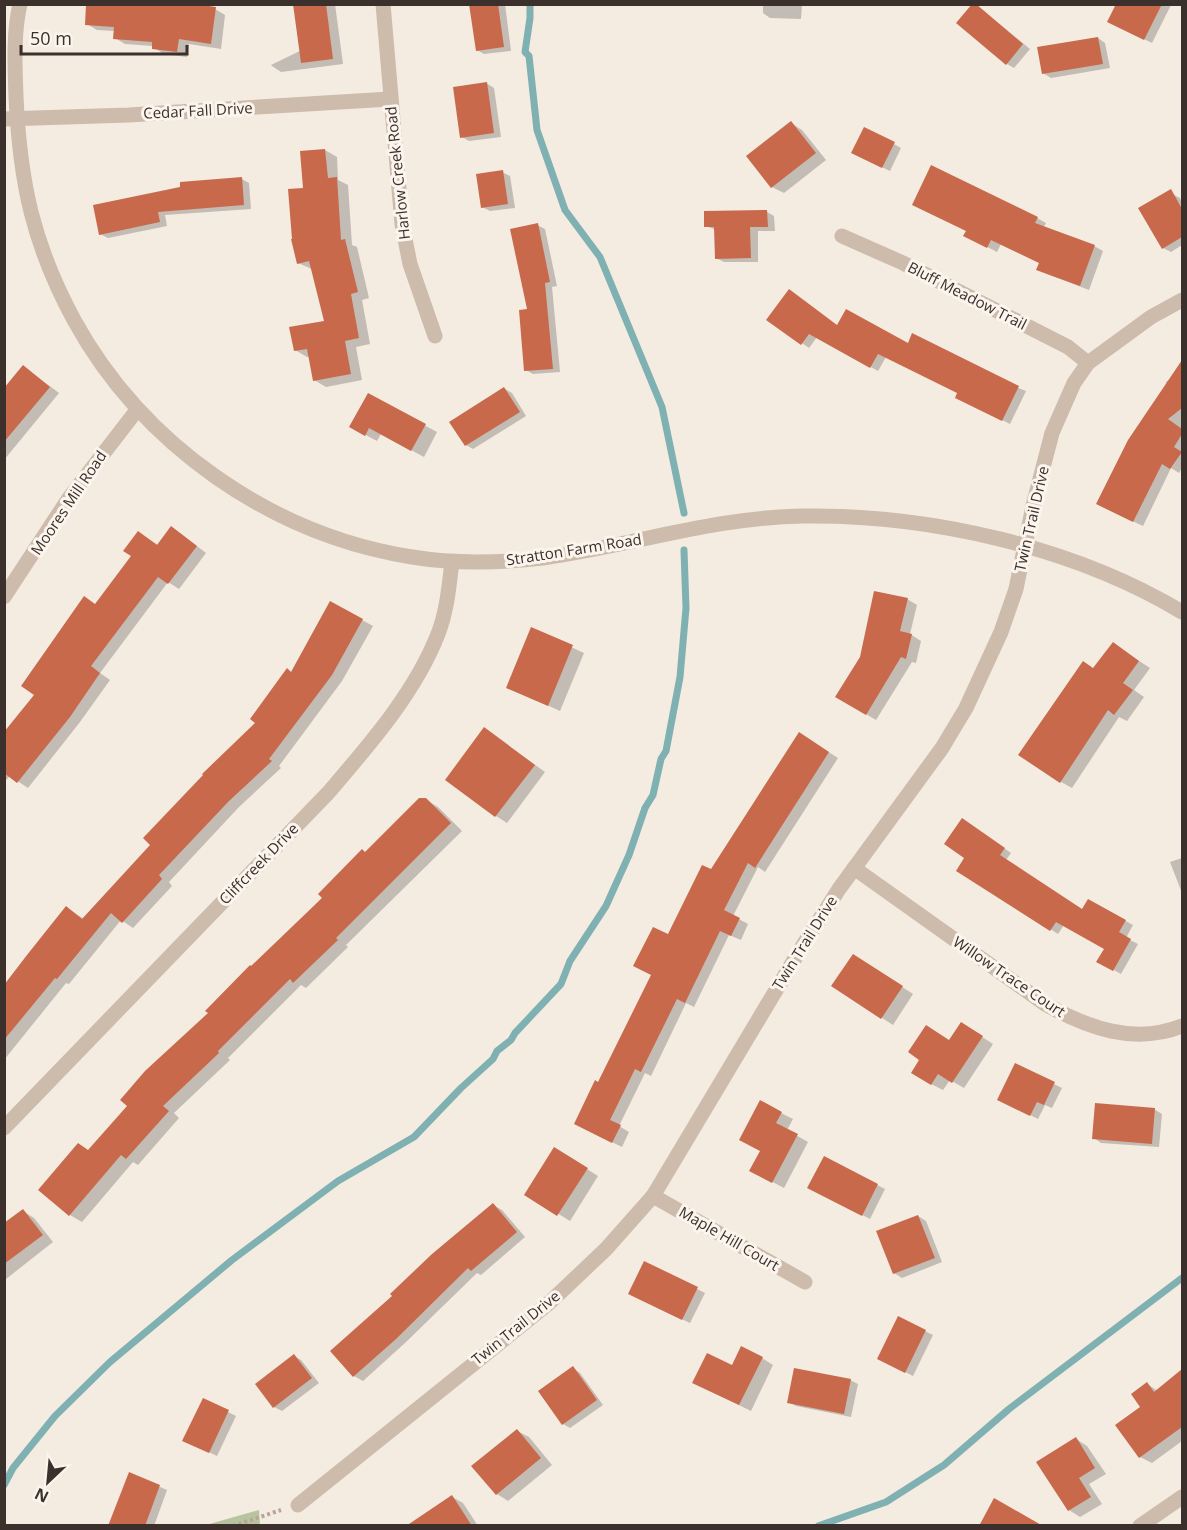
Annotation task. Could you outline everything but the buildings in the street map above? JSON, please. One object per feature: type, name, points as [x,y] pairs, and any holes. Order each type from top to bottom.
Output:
[{"type":"street","name":"Stratton Farm Road","points":[[20,4],[14,55],[11,119],[32,218],[57,289],[86,342],[111,379],[137,410],[175,447],[208,473],[259,503],[304,526],[364,547],[411,557],[452,562],[499,562],[545,557],[734,522],[800,516],[860,516],[902,520],[941,526],[1026,546],[1121,580],[1182,612]]},
{"type":"street","name":"Harlow Creek Road","points":[[384,4],[402,224],[410,264],[435,336]]},
{"type":"street","name":"Cedar Fall Drive","points":[[11,119],[141,114],[390,99]]},
{"type":"street","name":"Bluff Meadow Trail","points":[[842,236],[903,263],[1068,347],[1088,363]]},
{"type":"street","name":"Twin Trail Drive","points":[[298,1505],[548,1304],[606,1249],[653,1196],[800,950],[854,868],[942,748],[966,708],[1001,632],[1016,589],[1033,506],[1052,433],[1074,383],[1088,363],[1151,317],[1182,300]]},
{"type":"street","name":"Moores Mill Road","points":[[4,597],[69,498],[137,410]]},
{"type":"street","name":"Cliffcreek Drive","points":[[4,1128],[328,793],[375,738],[423,666],[438,633],[449,594],[452,562]]},
{"type":"street","name":"Willow Trace Court","points":[[854,868],[1045,1004],[1074,1020],[1107,1032],[1128,1034],[1150,1034],[1182,1026]]},
{"type":"street","name":"Maple Hill Court","points":[[653,1196],[805,1282]]},
{"type":"street","points":[[1140,1526],[1182,1497]]},
{"type":"path","points":[[233,1526],[298,1505]]},
{"type":"green space","points":[[259,1510],[260,1525],[206,1525]]},
{"type":"waterway","points":[[530,4],[525,52],[529,56],[537,130],[565,210],[600,257],[662,407],[684,513]]},
{"type":"waterway","points":[[4,1485],[13,1468],[55,1416],[110,1362],[232,1260],[338,1181],[414,1137],[461,1088],[493,1059],[497,1051],[511,1040],[561,984],[570,961],[606,906],[629,855],[645,808],[653,795],[661,759],[666,751],[680,677],[686,608],[684,550]]},
{"type":"waterway","points":[[818,1526],[886,1502],[944,1465],[1009,1409],[1182,1278]]}]
